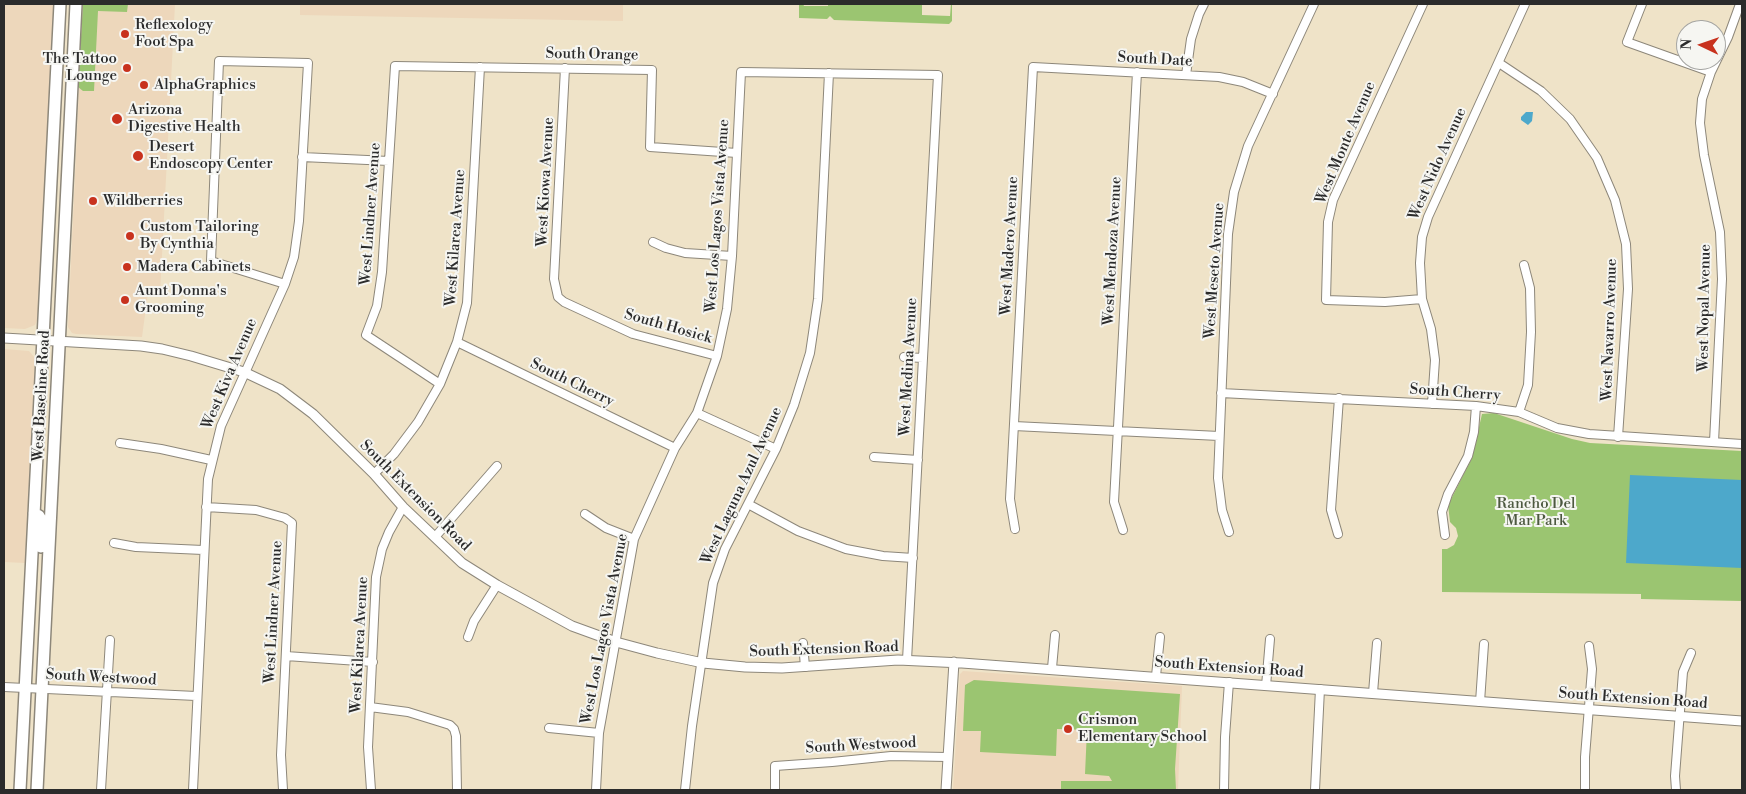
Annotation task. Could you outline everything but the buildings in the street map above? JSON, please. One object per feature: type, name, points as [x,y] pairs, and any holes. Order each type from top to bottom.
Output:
[{"type":"main road","name":"West Baseline Road","points":[[20,790],[60,4]]},
{"type":"main road","name":"West Baseline Road","points":[[37,790],[76,4]]},
{"type":"main road","points":[[34,513],[39,516],[42,522],[41,553],[47,584]]},
{"type":"street","points":[[1186,75],[1191,39],[1204,4]]},
{"type":"street","name":"West Meseto Avenue","points":[[1229,532],[1222,510],[1218,478],[1228,234],[1234,192],[1248,146],[1314,4]]},
{"type":"street","name":"West Monte Avenue","points":[[1422,299],[1384,302],[1326,300],[1328,222],[1333,200],[1423,4]]},
{"type":"street","name":"West Nido Avenue","points":[[1432,404],[1435,360],[1431,329],[1422,299],[1422,237],[1426,224],[1525,4]]},
{"type":"street","points":[[1642,4],[1626,42],[1710,72]]},
{"type":"street","name":"West Nopal Avenue","points":[[1714,442],[1722,279],[1720,232],[1704,156],[1700,124],[1702,99],[1710,72],[1728,37],[1740,4]]},
{"type":"street","name":"West Kiva Avenue","points":[[193,790],[196,696],[208,478],[221,426],[285,284],[294,257],[299,221],[308,63],[219,61],[211,261],[285,284]]},
{"type":"street","name":"West Navarro Avenue","points":[[1498,63],[1541,92],[1570,119],[1597,158],[1616,200],[1626,244],[1628,289],[1618,437]]},
{"type":"street","name":"South Orange","points":[[395,66],[652,70],[650,148],[738,153]]},
{"type":"street","name":"West Lindner Avenue","points":[[395,66],[382,272],[377,306],[366,335],[440,384]]},
{"type":"street","name":"West Kilarea Avenue","points":[[374,474],[394,454],[418,422],[440,384],[457,342],[468,294],[480,67]]},
{"type":"street","name":"South Date","points":[[1032,67],[1219,77],[1235,80],[1273,94]]},
{"type":"street","name":"West Madero Avenue","points":[[1015,529],[1010,500],[1032,67]]},
{"type":"street","name":"West Kiowa Avenue","points":[[558,297],[554,279],[566,68]]},
{"type":"street","name":"West Los Lagos Vista Avenue","points":[[596,790],[600,734],[634,539],[675,448],[697,413],[717,356],[726,309],[732,256],[741,72],[830,73]]},
{"type":"street","name":"West Mendoza Avenue","points":[[1124,530],[1114,502],[1137,72]]},
{"type":"street","name":"West Medina Avenue","points":[[830,73],[938,75],[907,660]]},
{"type":"street","name":"West Laguna Azul Avenue","points":[[685,790],[692,726],[713,583],[725,549],[776,449],[794,405],[810,354],[818,299],[830,73]]},
{"type":"street","points":[[302,157],[389,161]]},
{"type":"street","points":[[653,242],[666,248],[686,253],[732,256]]},
{"type":"street","points":[[1519,412],[1528,385],[1531,332],[1530,288],[1524,265]]},
{"type":"street","name":"South Hosick","points":[[558,297],[564,302],[633,334],[717,356]]},
{"type":"street","name":"South Extension Road","points":[[4,338],[141,346],[162,349],[244,372],[280,389],[313,414],[374,474],[403,507],[462,563],[496,586],[572,626],[616,642],[656,653],[702,663],[745,667],[805,667],[907,660],[1052,668],[1266,686],[1742,721]]},
{"type":"street","name":"South Cherry","points":[[457,342],[675,448]]},
{"type":"street","points":[[904,357],[923,358]]},
{"type":"street","name":"South Cherry","points":[[1221,393],[1476,406],[1519,412],[1557,428],[1589,434],[1742,444]]},
{"type":"street","points":[[1338,534],[1331,510],[1339,398]]},
{"type":"street","points":[[1445,535],[1442,512],[1448,494],[1468,456],[1474,432],[1476,406]]},
{"type":"street","points":[[697,413],[776,449]]},
{"type":"street","points":[[1014,426],[1219,436]]},
{"type":"street","points":[[120,443],[161,449],[211,460]]},
{"type":"street","points":[[874,457],[918,460]]},
{"type":"street","points":[[435,537],[497,466]]},
{"type":"street","points":[[748,504],[798,531],[846,549],[883,556],[912,558]]},
{"type":"street","name":"West Lindner Avenue","points":[[206,507],[256,510],[285,518],[292,523],[281,755],[282,790]]},
{"type":"street","name":"West Kilarea Avenue","points":[[371,790],[368,747],[376,577],[382,550],[389,532],[403,507]]},
{"type":"street","points":[[585,514],[606,528],[634,539]]},
{"type":"street","points":[[114,543],[136,548],[204,550]]},
{"type":"street","points":[[468,637],[474,621],[496,586]]},
{"type":"street","points":[[1052,668],[1055,635]]},
{"type":"street","points":[[1156,676],[1160,637]]},
{"type":"street","points":[[1266,686],[1270,639]]},
{"type":"street","points":[[101,790],[110,640]]},
{"type":"street","points":[[803,643],[805,667]]},
{"type":"street","points":[[1373,693],[1377,643]]},
{"type":"street","points":[[1480,702],[1484,644]]},
{"type":"street","points":[[1585,790],[1584,757],[1592,669],[1588,646]]},
{"type":"street","points":[[1676,790],[1675,776],[1683,672],[1692,653]]},
{"type":"street","points":[[286,656],[373,662]]},
{"type":"street","points":[[946,790],[954,662]]},
{"type":"street","points":[[1224,790],[1229,682]]},
{"type":"street","name":"South Westwood","points":[[4,687],[196,696]]},
{"type":"street","points":[[1315,790],[1320,689]]},
{"type":"street","points":[[370,706],[408,712],[450,725],[454,729],[456,736],[457,790]]},
{"type":"street","points":[[549,728],[600,734]]},
{"type":"street","name":"South Westwood","points":[[775,790],[775,766],[785,764],[832,762],[890,756],[948,758]]},
{"type":"shaded area","points":[[4,4],[54,4],[38,318],[35,325],[25,329],[4,328]]},
{"type":"shaded area","points":[[83,4],[175,4],[160,294],[148,293],[142,337],[76,334],[72,333],[68,327]]},
{"type":"shaded area","points":[[300,4],[623,4],[623,21],[300,15]]},
{"type":"shaded area","points":[[4,349],[29,351],[35,358],[25,563],[4,562]]},
{"type":"shaded area","name":"Crismon Elementary School","points":[[963,671],[1182,686],[1178,790],[953,790],[960,674]]},
{"type":"green space","points":[[83,4],[128,4],[127,12],[98,11],[94,91],[83,91],[78,87]]},
{"type":"green space","points":[[799,4],[804,6],[828,6],[828,4],[922,4],[922,15],[950,16],[952,4],[952,21],[949,24],[834,20],[830,16],[827,19],[799,18]]},
{"type":"green space","name":"Rancho Del Mar Park","points":[[1494,413],[1572,439],[1590,443],[1742,451],[1742,601],[1641,599],[1641,594],[1442,592],[1442,549],[1447,549],[1454,545],[1458,536],[1456,528],[1450,522],[1448,505],[1472,458],[1482,414]]},
{"type":"green space","name":"Crismon Elementary School","points":[[974,680],[1180,694],[1175,769],[1176,790],[1061,790],[1061,781],[1112,781],[1109,776],[1085,774],[1087,730],[1057,729],[1056,756],[980,752],[981,731],[963,731],[965,685]]},
{"type":"water","points":[[1526,112],[1533,112],[1532,121],[1528,125],[1521,120],[1521,117]]},
{"type":"water","points":[[1630,475],[1742,480],[1742,568],[1626,563]]},
{"type":"place","name":"Reflexology Foot Spa","points":[[125,34]]},
{"type":"place","name":"The Tattoo Lounge","points":[[127,68]]},
{"type":"place","name":"AlphaGraphics","points":[[144,85]]},
{"type":"place","name":"Arizona Digestive Health","points":[[117,119]]},
{"type":"place","name":"Desert Endoscopy Center","points":[[138,156]]},
{"type":"place","name":"Wildberries","points":[[93,201]]},
{"type":"place","name":"Custom Tailoring By Cynthia","points":[[130,236]]},
{"type":"place","name":"Madera Cabinets","points":[[127,267]]},
{"type":"place","name":"Aunt Donna's Grooming","points":[[125,300]]},
{"type":"place","name":"Crismon Elementary School","points":[[1068,729]]}]
